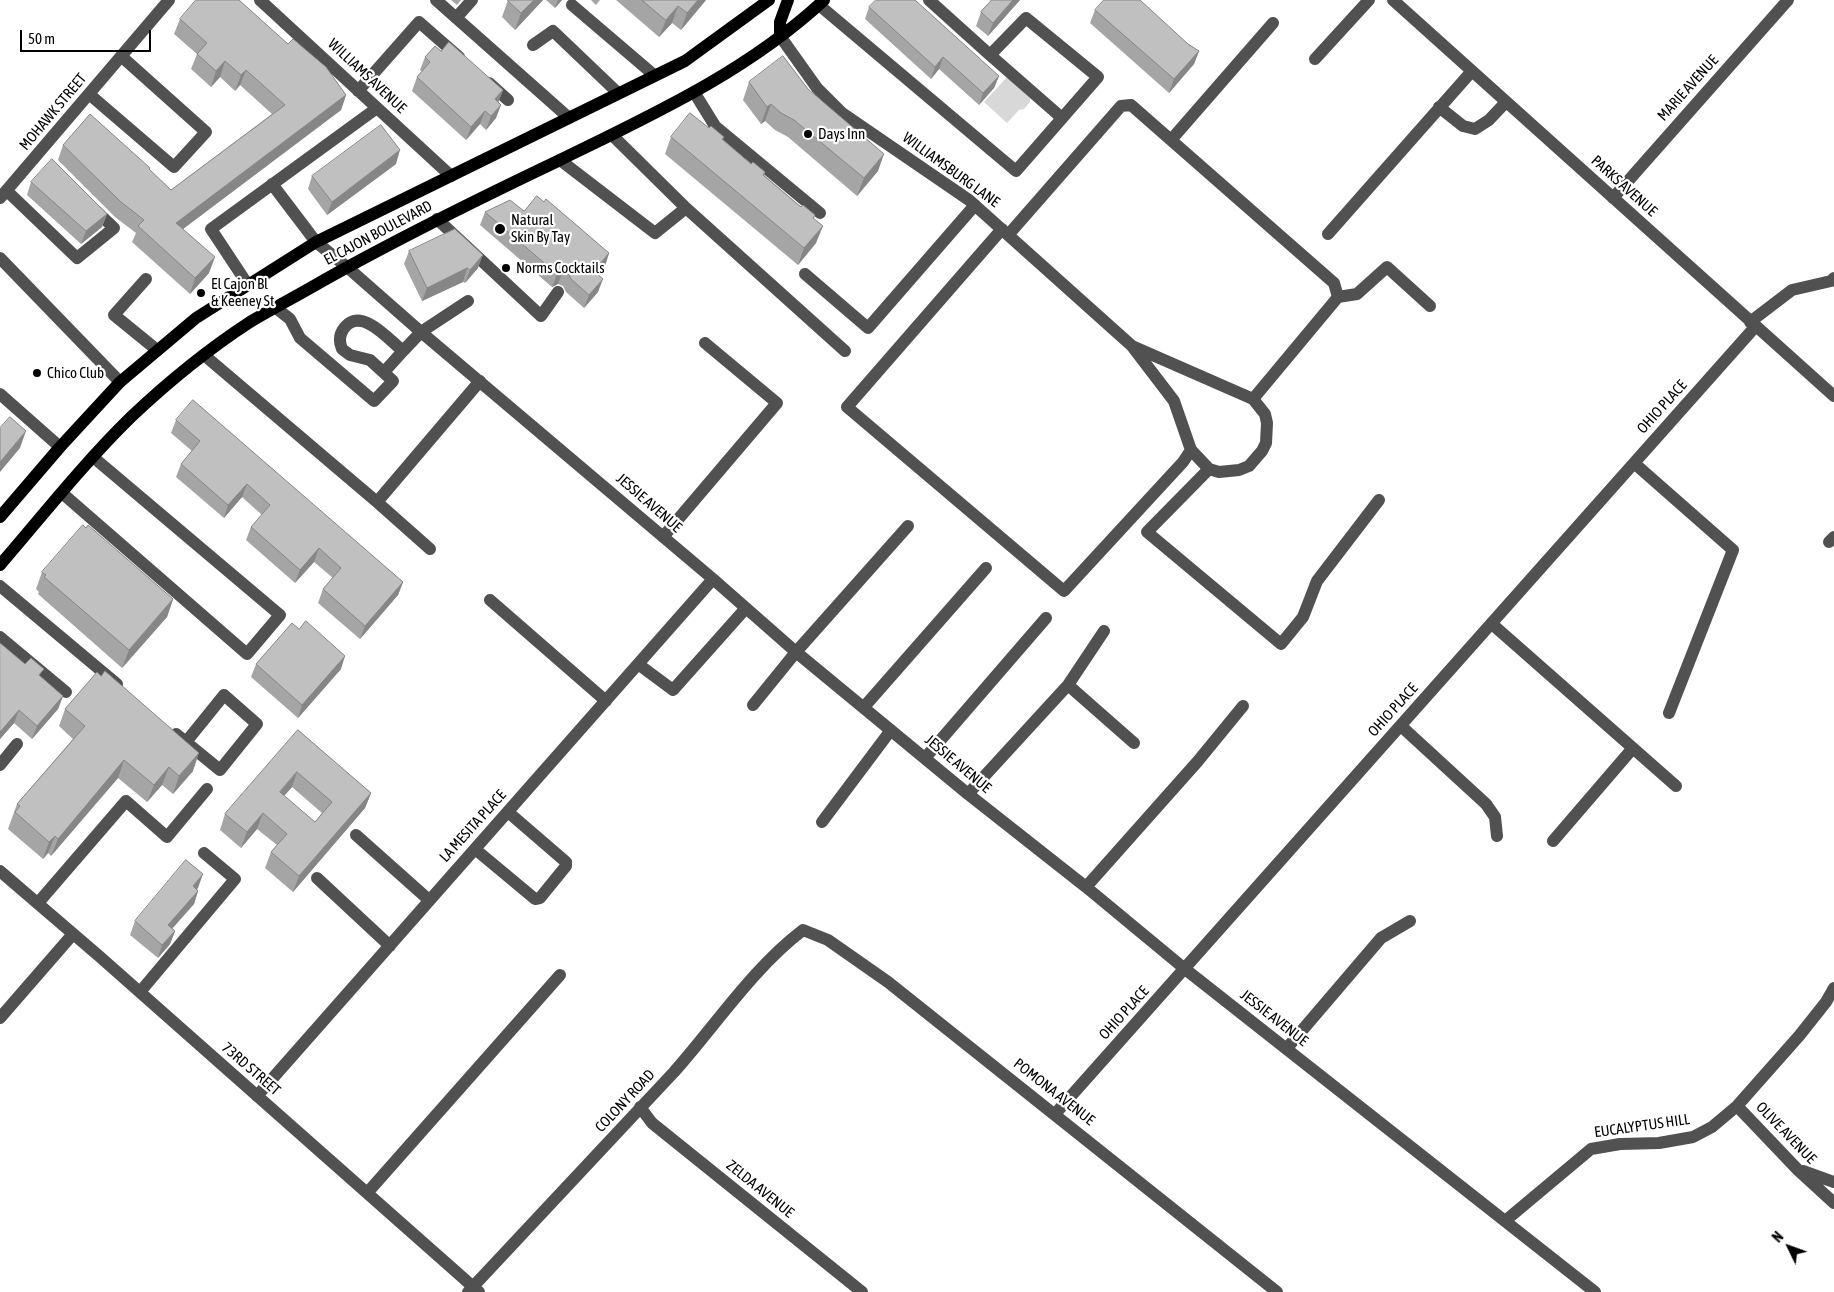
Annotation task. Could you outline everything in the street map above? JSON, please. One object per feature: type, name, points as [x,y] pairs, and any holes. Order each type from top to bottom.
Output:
[{"type":"main road","name":"EL CAJON BOULEVARD","points":[[0,517],[60,447],[120,382],[196,318],[316,242],[684,61],[770,0]]},
{"type":"main road","points":[[780,36],[780,22],[788,0]]},
{"type":"main road","name":"EL CAJON BOULEVARD","points":[[0,565],[93,457],[130,418],[204,355],[252,321],[437,219],[612,135],[694,92],[780,36],[821,2]]},
{"type":"street","name":"MOHAWK STREET","points":[[3,194],[42,157],[89,94],[169,0]]},
{"type":"street","name":"WILLIAMS AVENUE","points":[[260,0],[451,176]]},
{"type":"street","points":[[436,0],[568,117]]},
{"type":"street","points":[[456,18],[472,0]]},
{"type":"street","points":[[929,0],[1062,118]]},
{"type":"street","points":[[1315,59],[1369,0]]},
{"type":"street","name":"PARKS AVENUE","points":[[1392,0],[1834,396]]},
{"type":"street","name":"MARIE AVENUE","points":[[1613,198],[1788,0]]},
{"type":"street","points":[[821,2],[1016,170],[1098,77],[1026,18],[990,55]]},
{"type":"street","points":[[572,5],[654,75]]},
{"type":"street","points":[[358,90],[419,22],[508,100]]},
{"type":"street","points":[[1171,140],[1273,23]]},
{"type":"street","points":[[533,45],[553,31],[618,92]]},
{"type":"street","name":"WILLIAMSBURG LANE","points":[[780,36],[817,88],[842,113],[975,205],[1132,346],[1174,401],[1191,450],[1209,468]]},
{"type":"street","points":[[89,94],[174,167],[206,132],[121,56]]},
{"type":"street","points":[[1328,234],[1472,71]]},
{"type":"street","points":[[694,92],[714,126],[820,213]]},
{"type":"street","points":[[1439,107],[1463,126],[1474,128],[1489,120],[1506,102]]},
{"type":"street","points":[[1191,450],[1183,462],[1064,591],[847,407],[1121,106],[1131,104],[1334,282],[1338,297]]},
{"type":"street","points":[[248,284],[211,229],[376,108]]},
{"type":"street","points":[[612,135],[686,208],[845,351]]},
{"type":"street","points":[[560,160],[655,233],[686,208]]},
{"type":"street","name":"JESSIE AVENUE","points":[[272,184],[316,242],[348,267],[662,537],[713,578],[796,652],[968,794],[1185,968],[1595,1292]]},
{"type":"street","points":[[3,194],[77,258],[114,228],[86,201]]},
{"type":"street","points":[[806,274],[868,328],[975,205]]},
{"type":"street","points":[[437,219],[540,316],[558,292]]},
{"type":"street","points":[[0,258],[120,382]]},
{"type":"street","points":[[1379,500],[1317,581],[1303,617],[1280,644],[1146,532],[1209,468],[1219,472],[1239,470],[1249,466],[1262,451],[1266,442],[1267,423],[1260,406],[1253,399],[1338,297],[1357,294],[1386,267],[1430,306]]},
{"type":"street","name":"OHIO PLACE","points":[[1055,1114],[1492,624],[1753,325],[1792,290],[1831,281],[1834,278]]},
{"type":"street","points":[[146,279],[114,315],[157,350]]},
{"type":"street","points":[[384,372],[422,332],[468,302]]},
{"type":"street","points":[[276,308],[290,319],[300,338],[374,401],[393,380],[370,360],[350,355],[342,349],[340,336],[347,324],[358,320],[367,322],[403,351]]},
{"type":"street","points":[[662,537],[777,403],[705,343]]},
{"type":"street","name":"WILLIAMSBURG LANE","points":[[1132,346],[1253,399]]},
{"type":"street","points":[[204,355],[430,548]]},
{"type":"street","points":[[377,502],[480,381]]},
{"type":"street","points":[[0,394],[60,447]]},
{"type":"street","points":[[62,493],[247,654],[280,615],[93,457]]},
{"type":"street","points":[[1634,463],[1733,550],[1668,713]]},
{"type":"street","points":[[753,706],[796,652],[908,526]]},
{"type":"street","points":[[864,707],[986,568]]},
{"type":"street","name":"LA MESITA PLACE","points":[[257,1096],[713,578]]},
{"type":"street","points":[[0,586],[125,691]]},
{"type":"street","points":[[490,600],[606,701]]},
{"type":"street","points":[[638,664],[673,690],[746,608]]},
{"type":"street","points":[[925,758],[1046,618]]},
{"type":"street","points":[[1492,624],[1676,786]]},
{"type":"street","points":[[968,794],[1068,685],[1104,631]]},
{"type":"street","points":[[0,637],[66,692]]},
{"type":"street","points":[[1068,685],[1134,742]]},
{"type":"street","points":[[164,723],[186,742],[220,770],[257,724],[224,695],[186,742]]},
{"type":"street","points":[[1086,887],[1243,706]]},
{"type":"street","points":[[1401,726],[1486,804],[1495,817],[1496,836]]},
{"type":"street","points":[[822,822],[891,730]]},
{"type":"street","points":[[0,765],[17,744]]},
{"type":"street","points":[[1553,841],[1633,748]]},
{"type":"street","points":[[38,903],[126,801],[167,837],[207,789]]},
{"type":"street","points":[[475,849],[535,899],[540,898],[566,866],[566,862],[508,812]]},
{"type":"street","points":[[356,835],[429,900]]},
{"type":"street","points":[[140,992],[235,879],[204,853]]},
{"type":"street","name":"73RD STREET","points":[[0,872],[38,903],[368,1192],[474,1290]]},
{"type":"street","points":[[317,878],[390,946]]},
{"type":"street","points":[[1287,1048],[1381,938],[1410,921]]},
{"type":"street","name":"COLONY ROAD","points":[[474,1290],[698,1045],[707,1030],[759,972],[788,941],[803,930]]},
{"type":"street","name":"POMONA AVENUE","points":[[803,930],[828,940],[880,977],[1277,1292]]},
{"type":"street","points":[[0,1018],[73,934]]},
{"type":"street","points":[[368,1192],[560,975]]},
{"type":"street","name":"EUCALYPTUS HILL","points":[[1505,1221],[1591,1149],[1620,1144],[1660,1143],[1693,1137],[1712,1127],[1737,1106],[1804,1030],[1826,1002],[1834,988]]},
{"type":"street","name":"OLIVE AVENUE","points":[[1737,1106],[1798,1170],[1834,1203]]},
{"type":"street","name":"ZELDA AVENUE","points":[[640,1108],[652,1123],[862,1292]]},
{"type":"street","points":[[1798,1170],[1834,1182]]},
{"type":"shaded area","points":[[1007,77],[1030,98],[1030,102],[1024,109],[1019,110],[1007,123],[984,102]]},
{"type":"building","points":[[196,0],[239,0],[288,44],[293,39],[326,67],[346,95],[176,223],[215,257],[195,278],[138,226],[144,220],[121,202],[63,145],[90,114],[150,168],[171,190],[285,105],[246,70],[241,75],[225,61],[216,71],[197,54],[207,43],[180,19]]},
{"type":"building","points":[[508,0],[534,0],[521,13]]},
{"type":"building","points":[[642,0],[698,0],[687,13],[678,6],[666,20]]},
{"type":"building","points":[[876,0],[915,0],[999,76],[983,93],[943,57],[935,67],[869,7]]},
{"type":"building","points":[[992,0],[1013,0],[993,23],[981,12]]},
{"type":"building","points":[[1104,0],[1140,0],[1188,44],[1199,51],[1174,79],[1095,10]]},
{"type":"building","points":[[449,42],[503,90],[495,99],[501,105],[491,116],[485,111],[471,127],[417,77],[430,62],[425,57],[435,46],[441,51]]},
{"type":"building","points":[[783,56],[808,89],[884,154],[864,178],[794,120],[781,113],[771,104],[767,107],[749,82]]},
{"type":"building","points":[[690,113],[709,128],[711,126],[724,137],[722,139],[751,164],[753,162],[765,172],[763,175],[801,207],[803,205],[815,215],[813,218],[823,226],[804,248],[671,137]]},
{"type":"building","points":[[381,125],[400,150],[332,202],[312,176]]},
{"type":"building","points":[[52,159],[107,214],[86,231],[31,182]]},
{"type":"building","points":[[537,196],[544,202],[546,199],[609,253],[594,271],[603,279],[589,295],[571,279],[568,273],[563,271],[557,274],[485,212],[510,200],[524,211]]},
{"type":"building","points":[[455,229],[483,255],[470,270],[467,268],[427,288],[409,251]]},
{"type":"building","points":[[193,400],[403,582],[365,626],[323,589],[341,568],[319,548],[300,570],[251,527],[270,505],[247,484],[228,505],[181,464],[200,441],[176,420]]},
{"type":"building","points":[[10,417],[26,431],[0,462],[0,428]]},
{"type":"building","points":[[83,525],[86,528],[88,525],[173,599],[129,650],[44,577],[46,575],[42,572]]},
{"type":"building","points":[[306,621],[345,656],[302,705],[256,664],[292,623],[299,629]]},
{"type":"building","points":[[0,643],[25,664],[31,658],[44,669],[39,675],[63,696],[37,726],[19,710],[0,732]]},
{"type":"building","points":[[105,671],[199,753],[179,776],[169,767],[154,785],[124,760],[58,839],[55,836],[49,842],[15,812],[20,806],[17,804],[85,726],[65,709],[97,672],[101,676]]},
{"type":"building","points":[[298,730],[371,793],[299,876],[271,852],[287,834],[263,813],[247,832],[225,814]],"holes":[[[297,772],[332,802],[315,822],[280,792]]]},
{"type":"building","points":[[186,860],[203,874],[193,886],[198,891],[168,925],[175,931],[162,945],[135,921]]},
{"type":"place","name":"Days Inn","points":[[808,134]]},
{"type":"place","name":"Natural Skin By Tay","points":[[500,229]]},
{"type":"place","name":"Norms Cocktails","points":[[506,268]]},
{"type":"place","name":"El Cajon Bl & Keeney St","points":[[201,293]]},
{"type":"place","name":"Chico Club","points":[[37,373]]}]
